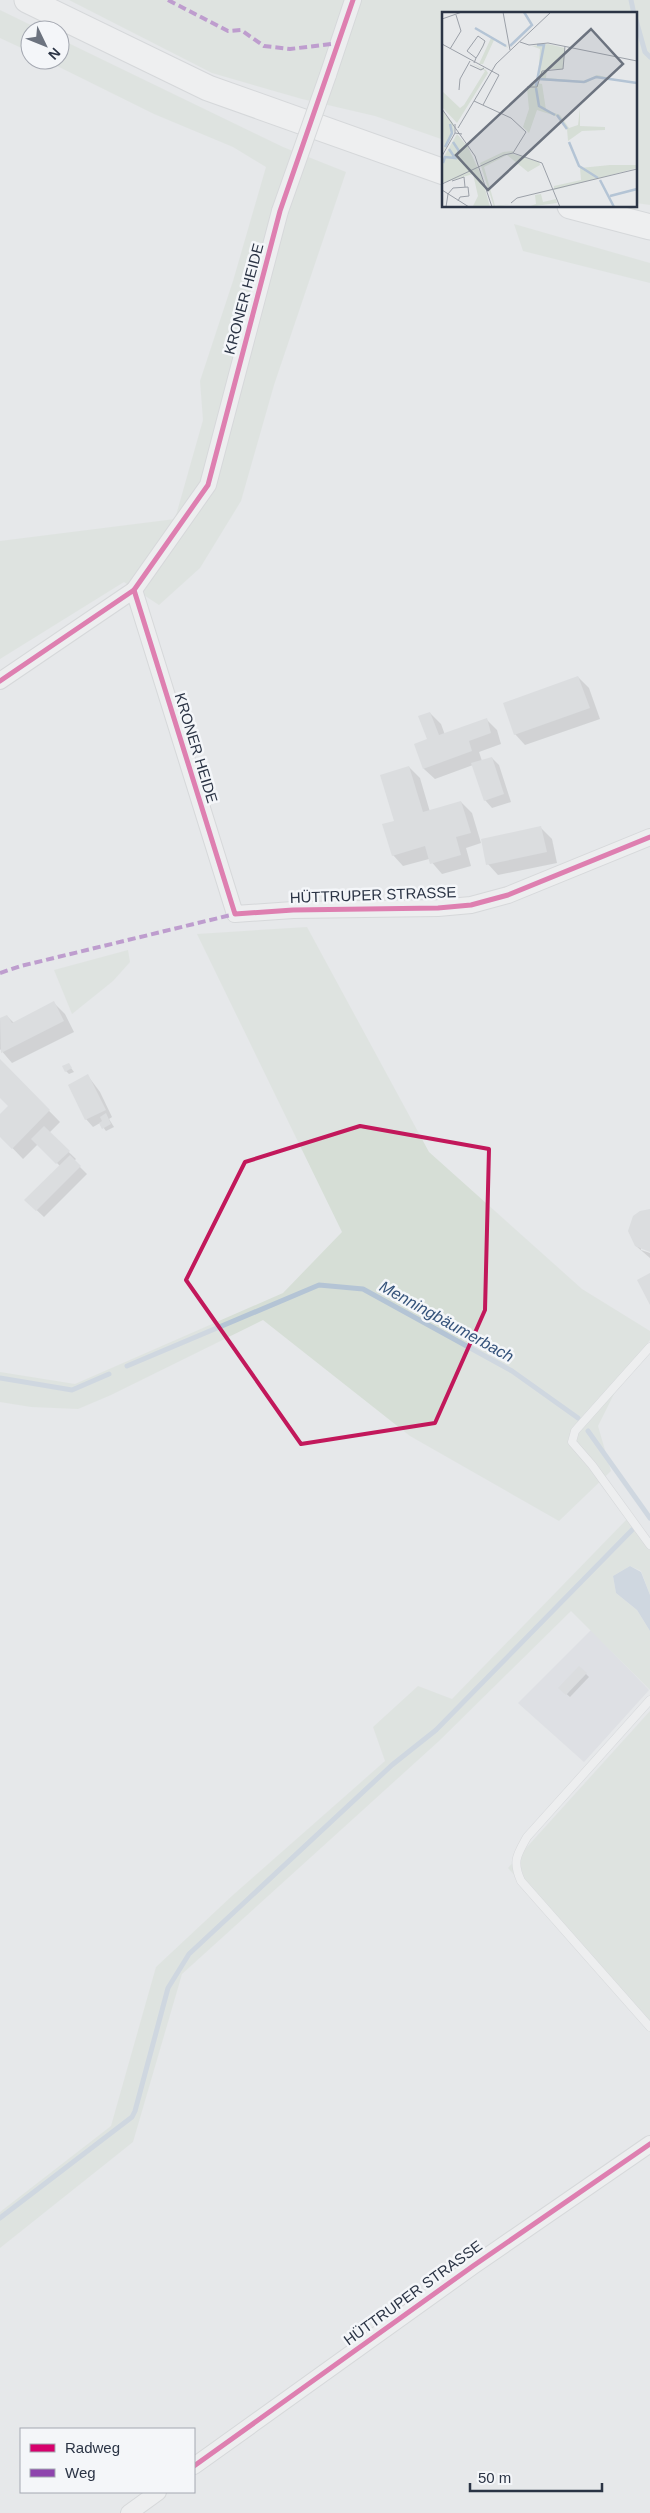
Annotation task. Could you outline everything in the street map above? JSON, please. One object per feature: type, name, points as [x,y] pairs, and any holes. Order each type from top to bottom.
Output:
[{"type":"main road","points":[[28,0],[208,88],[442,171]]},
{"type":"main road","points":[[578,208],[650,227]]},
{"type":"street","name":"KRONER HEIDE","points":[[0,681],[134,590],[208,485],[280,211],[353,0]]},
{"type":"street","name":"KRONER HEIDE","points":[[134,590],[235,914]]},
{"type":"street","name":"HÜTTRUPER STRASSE","points":[[235,914],[293,910],[438,908],[471,905],[508,895],[650,837]]},
{"type":"street","name":"HÜTTRUPER STRASSE","points":[[195,2465],[465,2271],[650,2144]]},
{"type":"street","points":[[129,2513],[157,2493]]},
{"type":"lane","points":[[650,1347],[575,1431],[572,1442],[592,1465],[650,1545]]},
{"type":"lane","points":[[650,1700],[527,1837],[517,1854],[515,1867],[521,1882],[650,2027]]},
{"type":"highlighted area","points":[[360,1126],[489,1149],[485,1310],[435,1423],[301,1444],[186,1280],[245,1162]]},
{"type":"shaded area","points":[[69,0],[650,0],[650,205],[638,203],[638,12],[442,12],[442,139],[375,116],[302,99],[212,73]]},
{"type":"shaded area","points":[[0,10],[20,20],[20,47],[0,38]]},
{"type":"shaded area","points":[[70,44],[283,147],[346,172],[274,385],[241,501],[200,568],[159,605],[124,582],[0,659],[0,541],[175,519],[203,420],[200,381],[233,281],[266,167],[233,147],[154,114],[65,70],[70,70]]},
{"type":"shaded area","points":[[514,224],[650,263],[650,283],[523,251]]},
{"type":"shaded area","points":[[307,927],[429,1152],[582,1289],[650,1331],[650,1340],[614,1394],[598,1426],[611,1471],[559,1521],[410,1436],[263,1320],[111,1395],[78,1409],[31,1407],[0,1402],[0,1372],[75,1384],[283,1293],[342,1232],[197,934]]},
{"type":"shaded area","points":[[128,950],[130,962],[113,981],[72,1014],[54,970]]},
{"type":"shaded area","points":[[628,1518],[650,1546],[650,1595],[641,1571],[630,1566],[613,1576],[616,1593],[637,1610],[650,1631],[650,1690],[571,1611],[439,1741],[182,1974],[133,2142],[0,2248],[0,2212],[111,2126],[156,1967],[233,1895],[385,1761],[373,1727],[418,1686],[452,1699]]},
{"type":"shaded area","points":[[591,1630],[649,1690],[584,1762],[518,1703]]},
{"type":"shaded area","points":[[650,1711],[650,2022],[508,1868]]},
{"type":"water","points":[[630,1566],[641,1572],[650,1595],[650,1631],[637,1610],[616,1593],[613,1576]]},
{"type":"building","points":[[578,676],[590,708],[514,735],[503,703]]},
{"type":"building","points":[[430,712],[439,735],[487,718],[491,733],[469,741],[472,751],[423,769],[414,744],[427,739],[418,716]]},
{"type":"building","points":[[492,757],[504,794],[484,801],[471,763]]},
{"type":"building","points":[[409,766],[423,812],[461,801],[471,833],[456,837],[461,855],[430,864],[425,846],[392,856],[382,824],[394,821],[380,775]]},
{"type":"building","points":[[541,826],[547,852],[486,865],[481,839]]},
{"type":"building","points":[[54,1001],[64,1021],[1,1053],[0,1018],[7,1015],[12,1023]]},
{"type":"building","points":[[0,1059],[50,1110],[12,1149],[0,1137],[0,1114],[8,1106],[0,1098]]},
{"type":"building","points":[[69,1063],[72,1068],[65,1072],[62,1066]]},
{"type":"building","points":[[88,1074],[106,1110],[85,1120],[68,1085]]},
{"type":"building","points":[[106,1113],[111,1124],[102,1129],[99,1123],[102,1121],[100,1117]]},
{"type":"building","points":[[44,1126],[70,1151],[56,1164],[31,1139]]},
{"type":"building","points":[[70,1155],[81,1166],[36,1211],[24,1200]]},
{"type":"building","points":[[650,1209],[650,1252],[635,1246],[628,1231],[633,1216],[640,1211]]},
{"type":"building","points":[[650,1273],[650,1305],[637,1280]]},
{"type":"building","points":[[579,1666],[587,1673],[566,1695],[558,1688]]},
{"type":"waterway","points":[[631,0],[634,12]]},
{"type":"waterway","points":[[638,27],[645,52],[650,57]]},
{"type":"waterway","name":"Menningbäumerbach","points":[[127,1366],[319,1285],[363,1289],[512,1371],[578,1418]]},
{"type":"waterway","name":"Menningbäumerbach","points":[[0,1378],[72,1390],[109,1374]]},
{"type":"waterway","name":"Menningbäumerbach","points":[[588,1431],[650,1518]]},
{"type":"waterway","points":[[0,2218],[132,2117],[168,1988],[189,1954],[392,1765],[436,1730],[632,1530]]},
{"type":"marked path","points":[[168,0],[228,31],[241,30],[264,46],[290,49],[339,43]]},
{"type":"marked path","points":[[0,973],[21,966],[235,914]]},
{"type":"cycle path","points":[[134,590],[208,485],[280,211],[353,0]]},
{"type":"cycle path","points":[[0,681],[134,590],[235,914],[293,910],[438,908],[471,905],[508,895],[650,837]]},
{"type":"cycle path","points":[[195,2465],[473,2266],[650,2144]]}]
